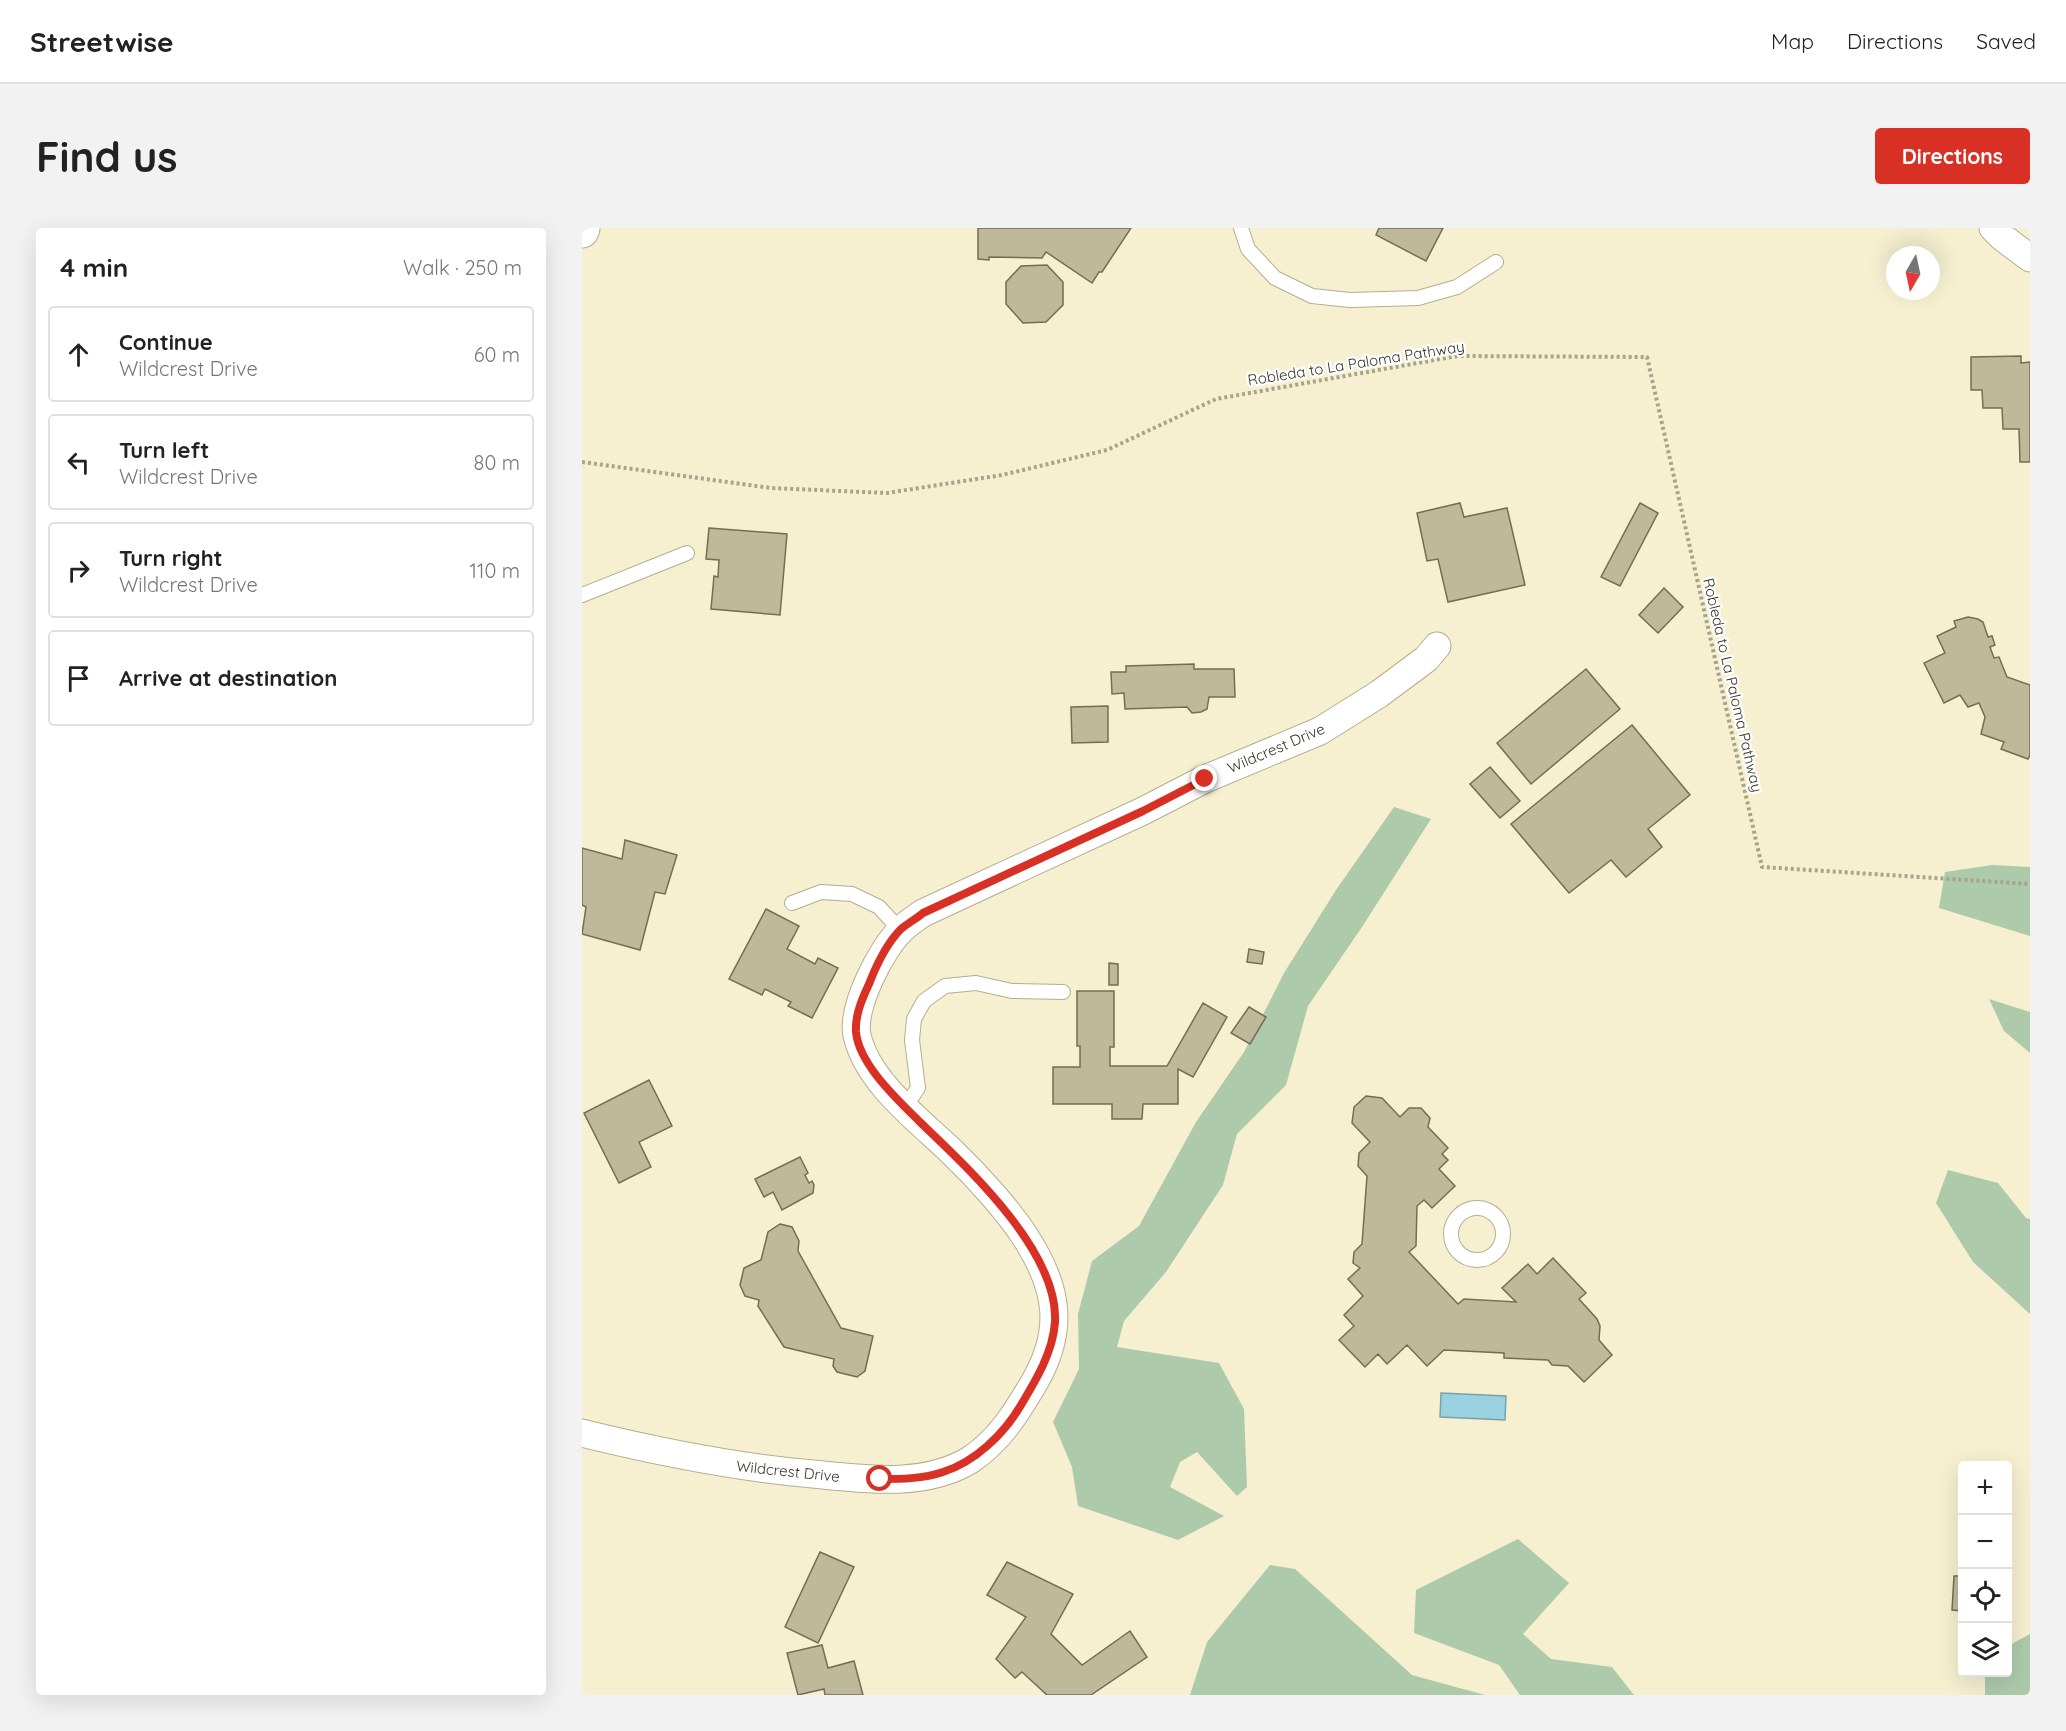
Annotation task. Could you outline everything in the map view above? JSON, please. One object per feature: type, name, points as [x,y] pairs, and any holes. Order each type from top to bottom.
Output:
[{"type":"street","points":[[1993,228],[2030,258]]},
{"type":"street","name":"Wildcrest Drive","points":[[582,1433],[654,1451],[712,1462],[770,1470],[880,1479],[911,1478],[943,1472],[970,1460],[996,1438],[1018,1410],[1043,1365],[1050,1347],[1055,1321],[1052,1293],[1041,1264],[1024,1236],[956,1156],[880,1081],[864,1056],[856,1033],[859,1007],[886,949],[900,930],[923,913],[1143,811],[1205,779],[1320,731],[1379,694],[1425,659],[1437,646]]},
{"type":"lane","points":[[1241,228],[1248,249],[1275,278],[1312,296],[1350,300],[1418,298],[1457,287],[1496,262]]},
{"type":"lane","points":[[582,595],[687,553]]},
{"type":"lane","points":[[792,903],[821,892],[852,894],[879,907],[900,930]]},
{"type":"lane","points":[[905,1107],[918,1088],[912,1040],[914,1019],[924,1001],[945,986],[976,983],[1012,991],[1063,992]]},
{"type":"path","name":"Robleda to La Paloma Pathway","points":[[582,462],[771,488],[887,493],[1002,475],[1107,450],[1216,399],[1400,366],[1457,356],[1647,357],[1762,867],[2030,884]]},
{"type":"green space","points":[[1394,807],[1431,819],[1308,1006],[1286,1085],[1237,1134],[1223,1185],[1166,1272],[1124,1321],[1117,1347],[1219,1363],[1244,1409],[1247,1487],[1237,1496],[1197,1452],[1180,1462],[1170,1487],[1224,1516],[1178,1540],[1078,1506],[1072,1467],[1053,1422],[1079,1369],[1078,1314],[1092,1261],[1139,1226],[1196,1122],[1244,1052],[1284,973],[1336,890]]},
{"type":"green space","points":[[1992,865],[2030,867],[2030,936],[1939,908],[1945,872]]},
{"type":"green space","points":[[1989,999],[2030,1012],[2030,1053],[2004,1031]]},
{"type":"green space","points":[[1948,1170],[1998,1183],[2026,1218],[2030,1219],[2030,1314],[1973,1262],[1936,1203]]},
{"type":"green space","points":[[1518,1539],[1569,1583],[1523,1634],[1551,1659],[1612,1667],[1634,1695],[1520,1695],[1499,1665],[1414,1633],[1416,1590]]},
{"type":"green space","points":[[1270,1565],[1295,1569],[1412,1675],[1485,1695],[1190,1695],[1207,1642]]},
{"type":"green space","points":[[2030,1634],[2030,1695],[1985,1695],[1985,1677],[2012,1677],[2012,1644]]},
{"type":"water","points":[[1441,1393],[1506,1396],[1505,1420],[1440,1417]]},
{"type":"building","points":[[978,228],[1131,228],[1092,283],[1046,252],[1042,258],[989,257],[989,260],[978,259]]},
{"type":"building","points":[[1379,228],[1443,228],[1426,261],[1376,235]]},
{"type":"building","points":[[1047,265],[1063,282],[1063,305],[1046,322],[1023,323],[1006,304],[1006,282],[1021,266]]},
{"type":"building","points":[[2021,356],[2021,363],[2030,362],[2030,462],[2020,462],[2019,429],[2003,429],[2002,408],[1983,408],[1982,390],[1971,390],[1971,357]]},
{"type":"building","points":[[1460,503],[1464,517],[1507,508],[1525,585],[1448,602],[1438,559],[1427,561],[1417,513]]},
{"type":"building","points":[[1640,503],[1658,513],[1620,586],[1601,577]]},
{"type":"building","points":[[709,528],[787,534],[780,615],[711,609],[714,576],[718,577],[719,560],[706,559]]},
{"type":"building","points":[[1664,588],[1683,607],[1658,633],[1639,615]]},
{"type":"building","points":[[1968,617],[1983,622],[1988,637],[1992,636],[1995,645],[1990,647],[1994,658],[1999,657],[2007,677],[2030,685],[2030,755],[2028,759],[2001,749],[2004,742],[1981,734],[1985,717],[1979,703],[1968,707],[1960,695],[1944,703],[1924,663],[1945,653],[1937,636],[1956,627],[1954,621]]},
{"type":"building","points":[[1194,664],[1194,669],[1234,669],[1235,697],[1209,697],[1207,709],[1192,713],[1187,707],[1125,709],[1124,693],[1112,694],[1111,672],[1126,672],[1126,666]]},
{"type":"building","points":[[1586,669],[1620,709],[1531,784],[1497,743]]},
{"type":"building","points":[[1108,706],[1108,742],[1072,743],[1071,707]]},
{"type":"building","points":[[1632,725],[1690,795],[1648,829],[1662,847],[1626,877],[1611,860],[1569,893],[1511,824]]},
{"type":"building","points":[[1490,767],[1520,801],[1500,818],[1470,784]]},
{"type":"building","points":[[625,840],[677,855],[665,894],[655,892],[640,950],[582,934],[586,907],[582,905],[582,848],[622,859]]},
{"type":"building","points":[[766,909],[799,926],[787,949],[815,964],[818,958],[838,968],[812,1018],[788,1006],[791,1002],[765,989],[762,995],[729,979]]},
{"type":"building","points":[[1249,949],[1264,952],[1262,964],[1247,962]]},
{"type":"building","points":[[1109,963],[1118,964],[1118,985],[1109,985]]},
{"type":"building","points":[[1077,991],[1114,991],[1114,1047],[1110,1047],[1110,1066],[1167,1066],[1203,1003],[1227,1017],[1193,1077],[1178,1069],[1178,1104],[1143,1104],[1142,1119],[1112,1119],[1112,1104],[1053,1104],[1053,1067],[1080,1067],[1080,1046],[1077,1046]]},
{"type":"building","points":[[1249,1007],[1266,1017],[1250,1044],[1231,1033]]},
{"type":"building","points":[[649,1080],[672,1126],[639,1142],[651,1167],[619,1183],[584,1113]]},
{"type":"building","points":[[1366,1096],[1382,1098],[1400,1117],[1409,1108],[1421,1108],[1430,1118],[1428,1127],[1448,1148],[1442,1154],[1448,1160],[1439,1169],[1455,1186],[1432,1208],[1424,1200],[1417,1206],[1416,1246],[1409,1252],[1458,1304],[1464,1299],[1516,1302],[1502,1288],[1528,1264],[1537,1274],[1553,1258],[1586,1293],[1579,1299],[1597,1319],[1600,1326],[1599,1340],[1612,1355],[1584,1382],[1568,1366],[1552,1365],[1548,1360],[1504,1358],[1504,1353],[1444,1350],[1427,1366],[1407,1345],[1387,1364],[1378,1354],[1365,1367],[1339,1340],[1354,1326],[1344,1315],[1363,1296],[1348,1279],[1360,1268],[1353,1263],[1354,1252],[1362,1244],[1367,1176],[1358,1166],[1359,1153],[1370,1142],[1352,1123],[1354,1107]]},
{"type":"building","points":[[800,1157],[808,1173],[805,1175],[809,1183],[812,1181],[814,1185],[813,1193],[782,1210],[773,1192],[764,1197],[755,1179]]},
{"type":"building","points":[[780,1224],[792,1227],[799,1241],[798,1251],[841,1328],[873,1336],[865,1371],[857,1377],[837,1372],[833,1366],[834,1359],[784,1347],[758,1306],[759,1300],[745,1296],[740,1285],[744,1268],[761,1260],[768,1232]]},
{"type":"building","points":[[820,1552],[854,1567],[818,1643],[785,1627]]},
{"type":"building","points":[[1007,1562],[1073,1594],[1051,1634],[1082,1665],[1130,1631],[1147,1657],[1091,1695],[1047,1695],[1022,1672],[1015,1678],[996,1659],[1026,1617],[987,1595]]},
{"type":"building","points":[[1954,1576],[1958,1576],[1958,1611],[1952,1610]]},
{"type":"building","points":[[822,1645],[828,1668],[854,1661],[863,1695],[825,1695],[824,1689],[798,1695],[787,1653]]},
{"type":"route","points":[[880,1479],[911,1478],[943,1472],[970,1460],[996,1438],[1018,1410],[1039,1375],[1050,1347],[1055,1321],[1052,1293],[1041,1264],[1024,1236],[956,1156],[880,1081],[864,1056],[856,1033],[859,1007],[873,974],[886,949],[900,930],[923,913],[1143,811],[1205,779]]}]
